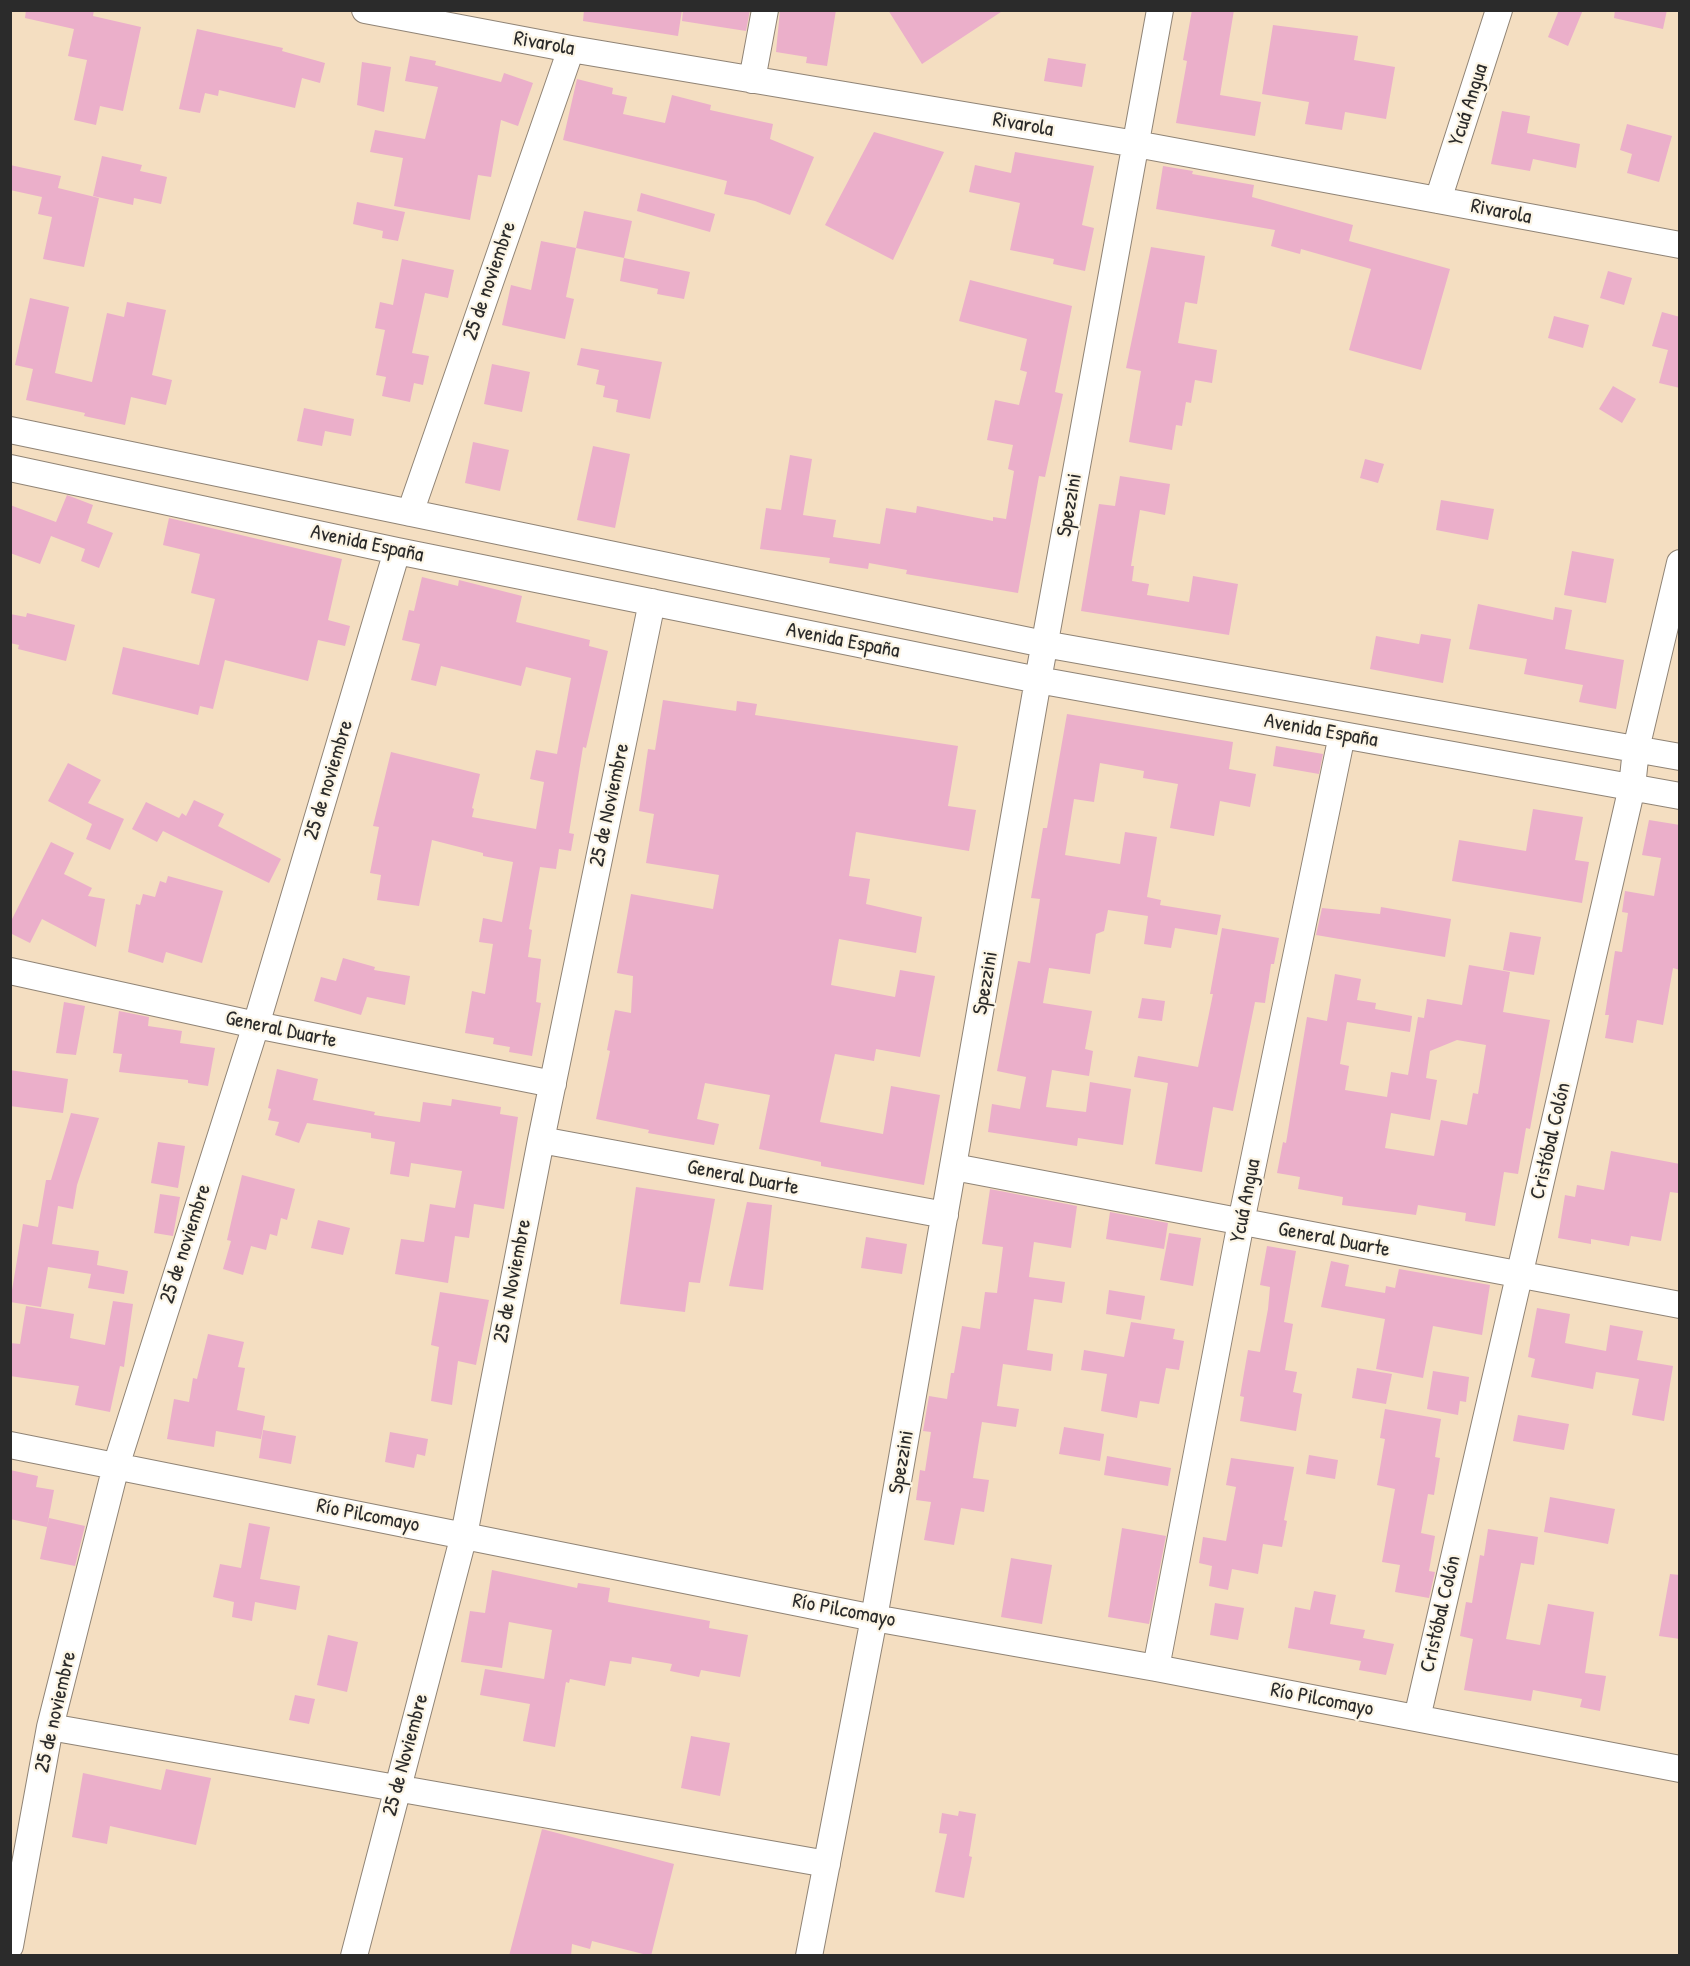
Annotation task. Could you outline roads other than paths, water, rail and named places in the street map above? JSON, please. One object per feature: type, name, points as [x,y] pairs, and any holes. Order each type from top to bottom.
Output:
[{"type":"street","name":"Rivarola","points":[[365,10],[571,49],[1136,144],[1680,245]]},
{"type":"street","points":[[752,80],[765,10]]},
{"type":"street","name":"Spezzini","points":[[810,1956],[874,1618],[1044,644],[1160,10]]},
{"type":"street","name":"Ycuá Angua","points":[[1438,200],[1499,10]]},
{"type":"street","name":"25 de noviembre","points":[[410,513],[571,49]]},
{"type":"street","name":"Avenida España","points":[[10,430],[1044,644],[1680,757]]},
{"type":"street","name":"Avenida España","points":[[10,468],[397,551],[1038,680],[1680,796]]},
{"type":"street","name":"25 de noviembre","points":[[11,1940],[50,1727],[116,1466],[256,1025],[397,551]]},
{"type":"street","name":"Cristóbal Colón","points":[[1417,1718],[1632,787],[1636,749],[1680,563]]},
{"type":"street","name":"25 de Noviembre","points":[[354,1956],[464,1535],[541,1140],[652,602]]},
{"type":"street","name":"Ycuá Angua","points":[[1156,1668],[1241,1222],[1342,735]]},
{"type":"street","name":"General Duarte","points":[[10,970],[256,1025],[553,1084]]},
{"type":"street","name":"General Duarte","points":[[541,1140],[945,1215]]},
{"type":"street","name":"General Duarte","points":[[954,1167],[1680,1305]]},
{"type":"street","name":"Río Pilcomayo","points":[[10,1445],[874,1618],[1156,1668],[1680,1769]]},
{"type":"street","points":[[50,1727],[827,1864]]}]
